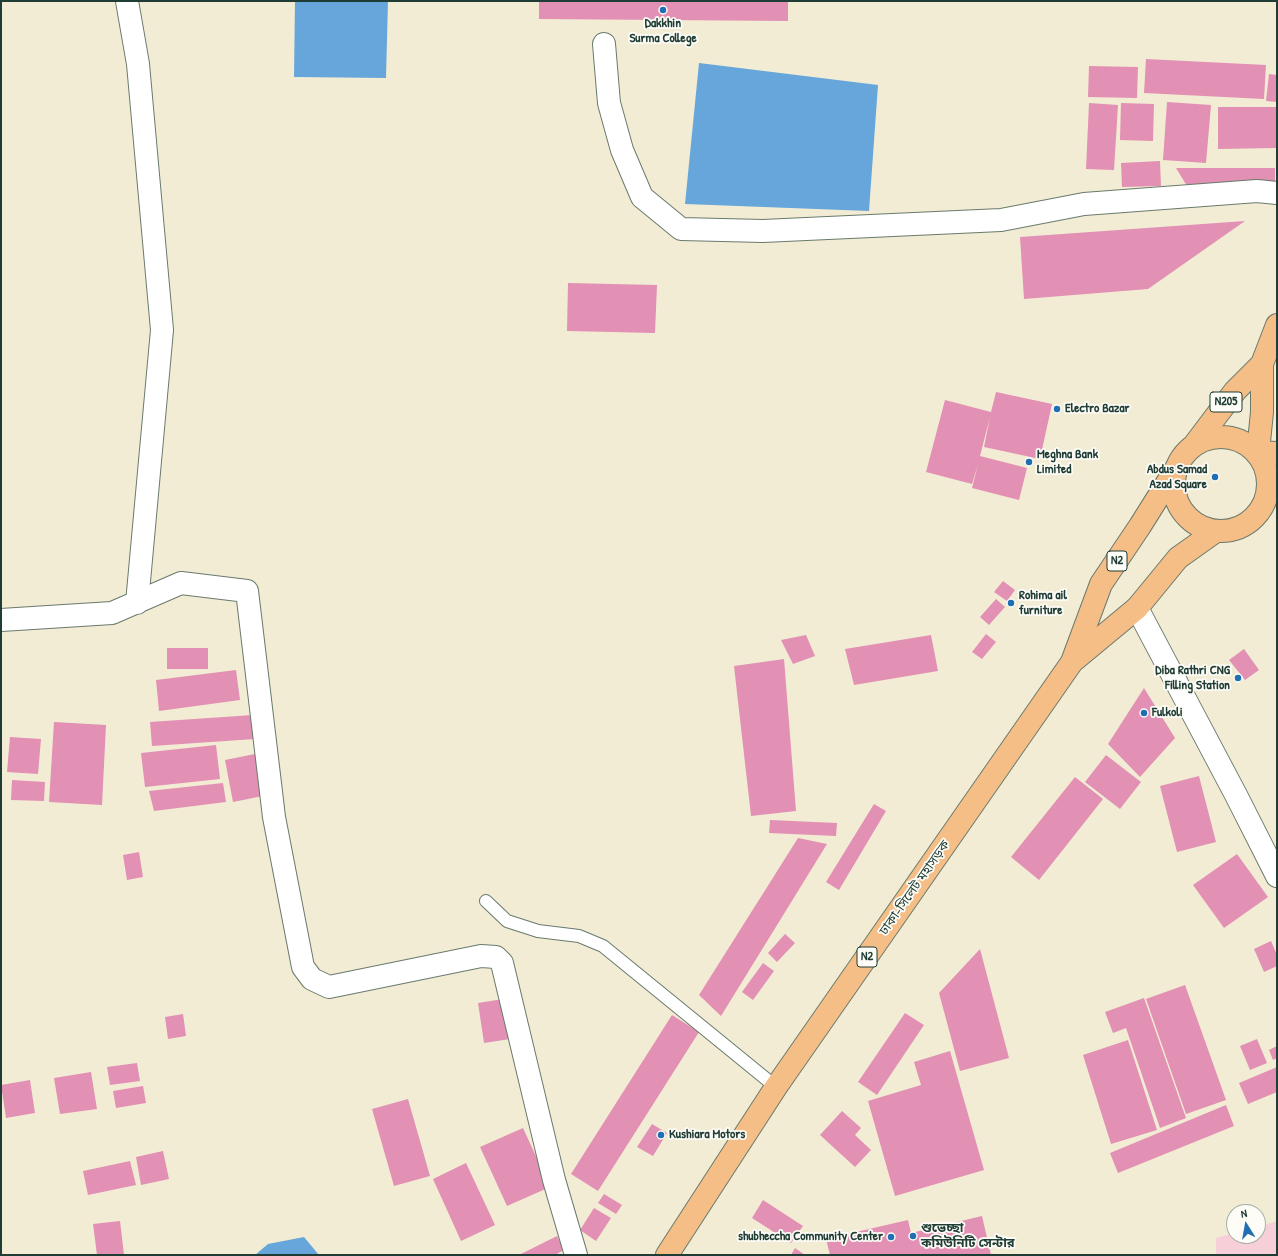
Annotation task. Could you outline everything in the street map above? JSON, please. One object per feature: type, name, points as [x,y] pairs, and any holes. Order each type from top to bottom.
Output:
[{"type":"highway","name":"N205","points":[[1267,453],[1262,412],[1262,364],[1277,325]]},
{"type":"highway","name":"N205","points":[[1195,444],[1235,391],[1262,364]]},
{"type":"highway","points":[[1241,528],[1254,518],[1264,505],[1269,490],[1267,453],[1239,440],[1224,436],[1209,438],[1195,444],[1184,454],[1177,467],[1174,482],[1175,497],[1183,512],[1194,523],[1216,531],[1225,531],[1241,528],[1277,514]]},
{"type":"highway","name":"N2","points":[[1072,662],[1101,584],[1177,467]]},
{"type":"highway","name":"N2","points":[[1072,662],[1137,608],[1178,558],[1216,531]]},
{"type":"highway","name":"ঢাকা-সিলেট মহাসড়ক","points":[[667,1255],[776,1087],[1072,662]]},
{"type":"street","points":[[127,1],[138,64],[162,330],[137,603]]},
{"type":"street","points":[[604,44],[609,103],[622,150],[642,197],[681,229],[763,231],[1001,220],[1084,204],[1257,191],[1277,193]]},
{"type":"street","points":[[1,620],[112,613],[181,583],[247,591],[274,817],[303,966],[312,979],[328,987],[481,956],[496,957],[502,962],[554,1180],[576,1255]]},
{"type":"street","points":[[1137,608],[1277,876]]},
{"type":"lane","points":[[486,901],[507,921],[538,931],[579,936],[603,946],[776,1087]]},
{"type":"shaded area","points":[[1277,1221],[1277,1255],[1216,1255],[1216,1238],[1226,1235],[1226,1244],[1266,1244],[1266,1224]]},
{"type":"water","points":[[295,1],[388,1],[386,78],[294,77]]},
{"type":"water","points":[[699,63],[878,85],[869,211],[685,204]]},
{"type":"water","points":[[304,1237],[319,1255],[255,1255],[268,1244]]},
{"type":"building","name":"Dakkhin Surma College","points":[[539,1],[788,1],[788,21],[539,19]]},
{"type":"building","points":[[1146,59],[1266,65],[1264,99],[1144,93]]},
{"type":"building","points":[[1089,66],[1138,67],[1137,98],[1088,97]]},
{"type":"building","points":[[1269,74],[1277,75],[1277,102],[1266,101]]},
{"type":"building","points":[[1167,102],[1211,105],[1206,163],[1163,160]]},
{"type":"building","points":[[1089,103],[1118,105],[1114,170],[1086,169]]},
{"type":"building","points":[[1121,103],[1154,104],[1153,141],[1120,140]]},
{"type":"building","points":[[1218,107],[1276,107],[1276,148],[1218,149]]},
{"type":"building","points":[[1160,161],[1161,186],[1122,187],[1121,163]]},
{"type":"building","points":[[1176,168],[1275,168],[1275,186],[1187,186]]},
{"type":"building","points":[[1245,221],[1148,289],[1024,299],[1020,237]]},
{"type":"building","points":[[568,283],[657,285],[655,333],[567,331]]},
{"type":"building","points":[[996,392],[1052,404],[1040,459],[984,447],[990,417],[980,456],[1027,468],[1019,500],[972,488],[978,464],[972,484],[926,472],[945,400],[991,412]]},
{"type":"building","points":[[1003,581],[1015,590],[1007,601],[994,592]]},
{"type":"building","points":[[996,599],[1005,607],[989,625],[980,617]]},
{"type":"building","points":[[986,634],[996,642],[982,659],[972,652]]},
{"type":"building","points":[[806,635],[815,656],[793,664],[781,640]]},
{"type":"building","points":[[931,635],[938,671],[854,685],[845,649]]},
{"type":"building","points":[[167,648],[208,648],[208,669],[167,669]]},
{"type":"building","points":[[1244,649],[1259,670],[1245,680],[1229,660]]},
{"type":"building","points":[[784,659],[796,811],[751,816],[734,666]]},
{"type":"building","points":[[236,670],[240,700],[159,711],[156,680]]},
{"type":"building","name":"Fulkoli","points":[[1144,688],[1175,738],[1140,777],[1108,744]]},
{"type":"building","points":[[253,715],[255,739],[152,746],[150,722]]},
{"type":"building","points":[[54,722],[106,725],[102,805],[49,802]]},
{"type":"building","points":[[10,737],[41,739],[38,774],[7,772]]},
{"type":"building","points":[[216,745],[220,779],[145,787],[141,753]]},
{"type":"building","points":[[255,754],[263,796],[233,802],[225,760]]},
{"type":"building","points":[[1106,755],[1141,782],[1120,809],[1085,782]]},
{"type":"building","points":[[1199,776],[1216,842],[1177,852],[1160,786]]},
{"type":"building","points":[[1075,777],[1103,799],[1039,880],[1011,857]]},
{"type":"building","points":[[12,780],[45,782],[44,801],[11,800]]},
{"type":"building","points":[[223,783],[226,802],[154,811],[149,791]]},
{"type":"building","points":[[874,804],[886,811],[839,890],[826,882]]},
{"type":"building","points":[[770,820],[837,823],[836,836],[769,833]]},
{"type":"building","points":[[798,838],[827,844],[721,1016],[699,995]]},
{"type":"building","points":[[139,852],[143,877],[127,880],[123,855]]},
{"type":"building","points":[[1237,854],[1268,897],[1224,928],[1193,885]]},
{"type":"building","points":[[785,934],[795,943],[777,962],[768,953]]},
{"type":"building","points":[[1271,941],[1277,955],[1277,966],[1264,972],[1254,949]]},
{"type":"building","points":[[980,949],[1009,1058],[960,1071],[939,993]]},
{"type":"building","points":[[763,963],[774,971],[753,1000],[742,992]]},
{"type":"building","points":[[1185,985],[1226,1100],[1186,1114],[1146,999]]},
{"type":"building","points":[[1144,998],[1186,1118],[1160,1128],[1126,1028],[1113,1033],[1105,1012]]},
{"type":"building","points":[[503,999],[510,1039],[484,1043],[478,1003]]},
{"type":"building","points":[[905,1013],[924,1025],[877,1095],[858,1082]]},
{"type":"building","points":[[183,1014],[186,1036],[168,1039],[165,1017]]},
{"type":"building","points":[[672,1015],[699,1032],[598,1191],[571,1174]]},
{"type":"building","points":[[1257,1039],[1267,1063],[1250,1070],[1240,1046]]},
{"type":"building","points":[[1128,1040],[1157,1130],[1111,1144],[1083,1055]]},
{"type":"building","points":[[1277,1046],[1277,1058],[1273,1060],[1269,1050]]},
{"type":"building","points":[[950,1051],[984,1170],[895,1196],[868,1101],[921,1085],[914,1062]]},
{"type":"building","points":[[137,1063],[140,1081],[110,1085],[107,1067]]},
{"type":"building","points":[[1277,1067],[1277,1092],[1248,1104],[1239,1083]]},
{"type":"building","points":[[91,1072],[97,1109],[60,1114],[54,1078]]},
{"type":"building","points":[[30,1080],[35,1113],[6,1118],[1,1085]]},
{"type":"building","points":[[143,1086],[146,1103],[116,1108],[113,1091]]},
{"type":"building","points":[[408,1099],[430,1176],[394,1186],[372,1109]]},
{"type":"building","points":[[1226,1105],[1234,1126],[1118,1173],[1110,1153]]},
{"type":"building","points":[[842,1111],[861,1128],[855,1135],[871,1150],[855,1167],[820,1135]]},
{"type":"building","points":[[652,1124],[667,1133],[653,1156],[637,1147]]},
{"type":"building","points":[[523,1128],[550,1187],[507,1206],[480,1147]]},
{"type":"building","points":[[163,1151],[169,1179],[141,1185],[136,1157]]},
{"type":"building","points":[[130,1161],[136,1185],[88,1195],[83,1171]]},
{"type":"building","points":[[466,1163],[495,1225],[461,1241],[433,1179]]},
{"type":"building","points":[[604,1194],[622,1205],[616,1214],[598,1203]]},
{"type":"building","points":[[763,1200],[803,1226],[791,1243],[752,1218]]},
{"type":"building","points":[[594,1208],[611,1218],[596,1241],[580,1230]]},
{"type":"building","name":"শুভেচ্ছা কমিউনিটি সেন্টার","points":[[982,1216],[991,1255],[830,1255],[826,1239],[908,1220],[911,1233]]},
{"type":"building","points":[[120,1221],[124,1255],[97,1255],[93,1224]]},
{"type":"building","points":[[557,1236],[564,1250],[555,1255],[519,1255]]},
{"type":"building","points":[[795,1248],[805,1255],[791,1255]]},
{"type":"place","name":"Dakkhin Surma College","points":[[663,10]]},
{"type":"place","name":"Electro Bazar","points":[[1057,409]]},
{"type":"place","name":"Meghna Bank Limited","points":[[1029,462]]},
{"type":"place","name":"Abdus Samad Azad Square","points":[[1215,477]]},
{"type":"place","name":"Rohima ail furniture","points":[[1011,603]]},
{"type":"place","name":"Diba Rathri CNG Filling Station","points":[[1238,678]]},
{"type":"place","name":"Fulkoli","points":[[1144,713]]},
{"type":"place","name":"Kushiara Motors","points":[[661,1135]]},
{"type":"place","name":"শুভেচ্ছা কমিউনিটি সেন্টার","points":[[913,1236]]},
{"type":"place","name":"shubheccha Community Center","points":[[891,1237]]}]
